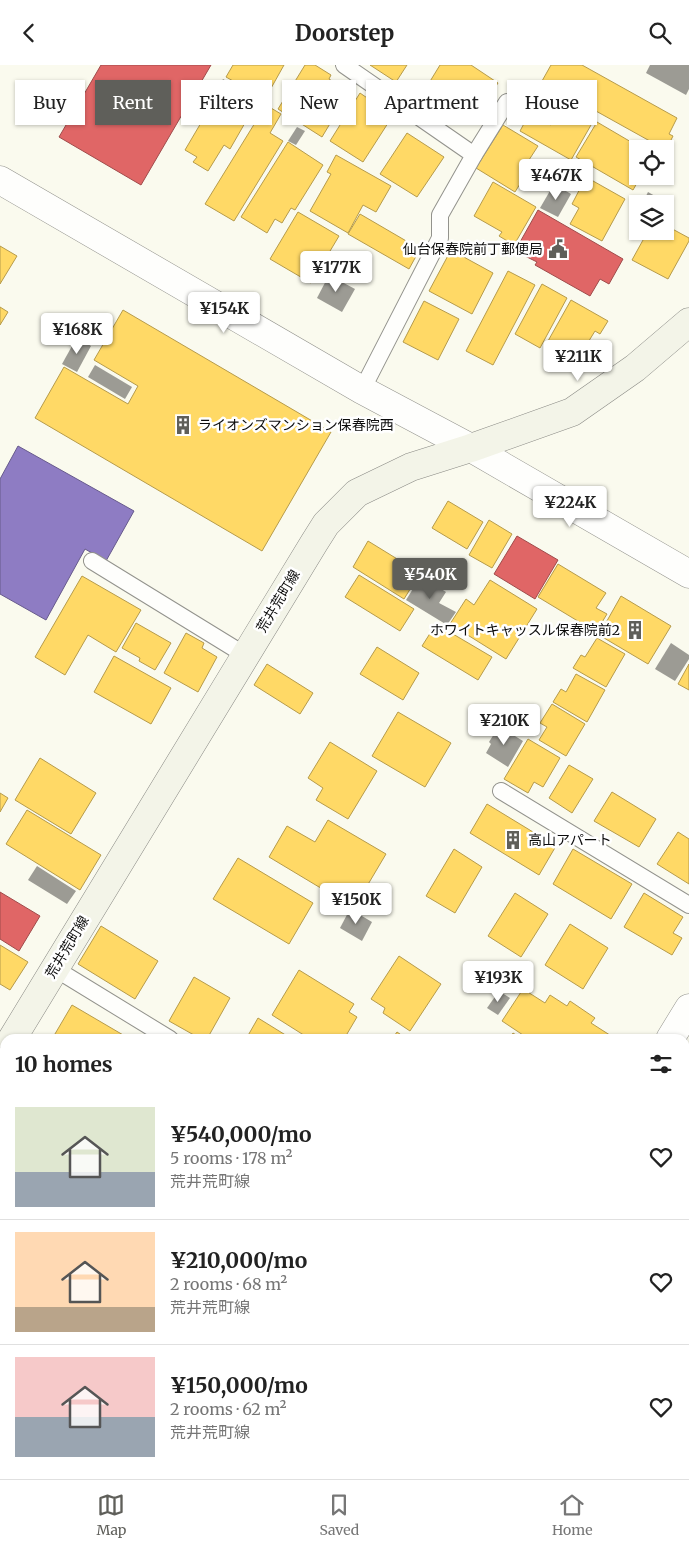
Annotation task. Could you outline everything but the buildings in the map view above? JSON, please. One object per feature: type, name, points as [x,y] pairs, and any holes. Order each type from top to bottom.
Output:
[{"type":"main road","name":"荒井荒町線","points":[[15,1034],[326,524],[357,493],[411,467],[572,411],[635,369],[689,322]]},
{"type":"street","points":[[0,180],[362,390],[471,447],[689,574]]},
{"type":"street","points":[[673,1034],[689,1008]]},
{"type":"lane","points":[[344,65],[474,155]]},
{"type":"lane","points":[[362,390],[440,238],[440,215],[507,102]]},
{"type":"lane","points":[[92,561],[245,655]]},
{"type":"lane","points":[[501,791],[689,905]]},
{"type":"lane","points":[[54,969],[162,1034]]},
{"type":"place","name":"仙台保春院前丁郵便局","points":[[558,249]]},
{"type":"place","name":"ライオンズマンション保春院西","points":[[183,425]]},
{"type":"place","name":"ホワイトキャッスル保春院前2","points":[[635,630]]},
{"type":"place","name":"高山アパート","points":[[513,840]]}]
